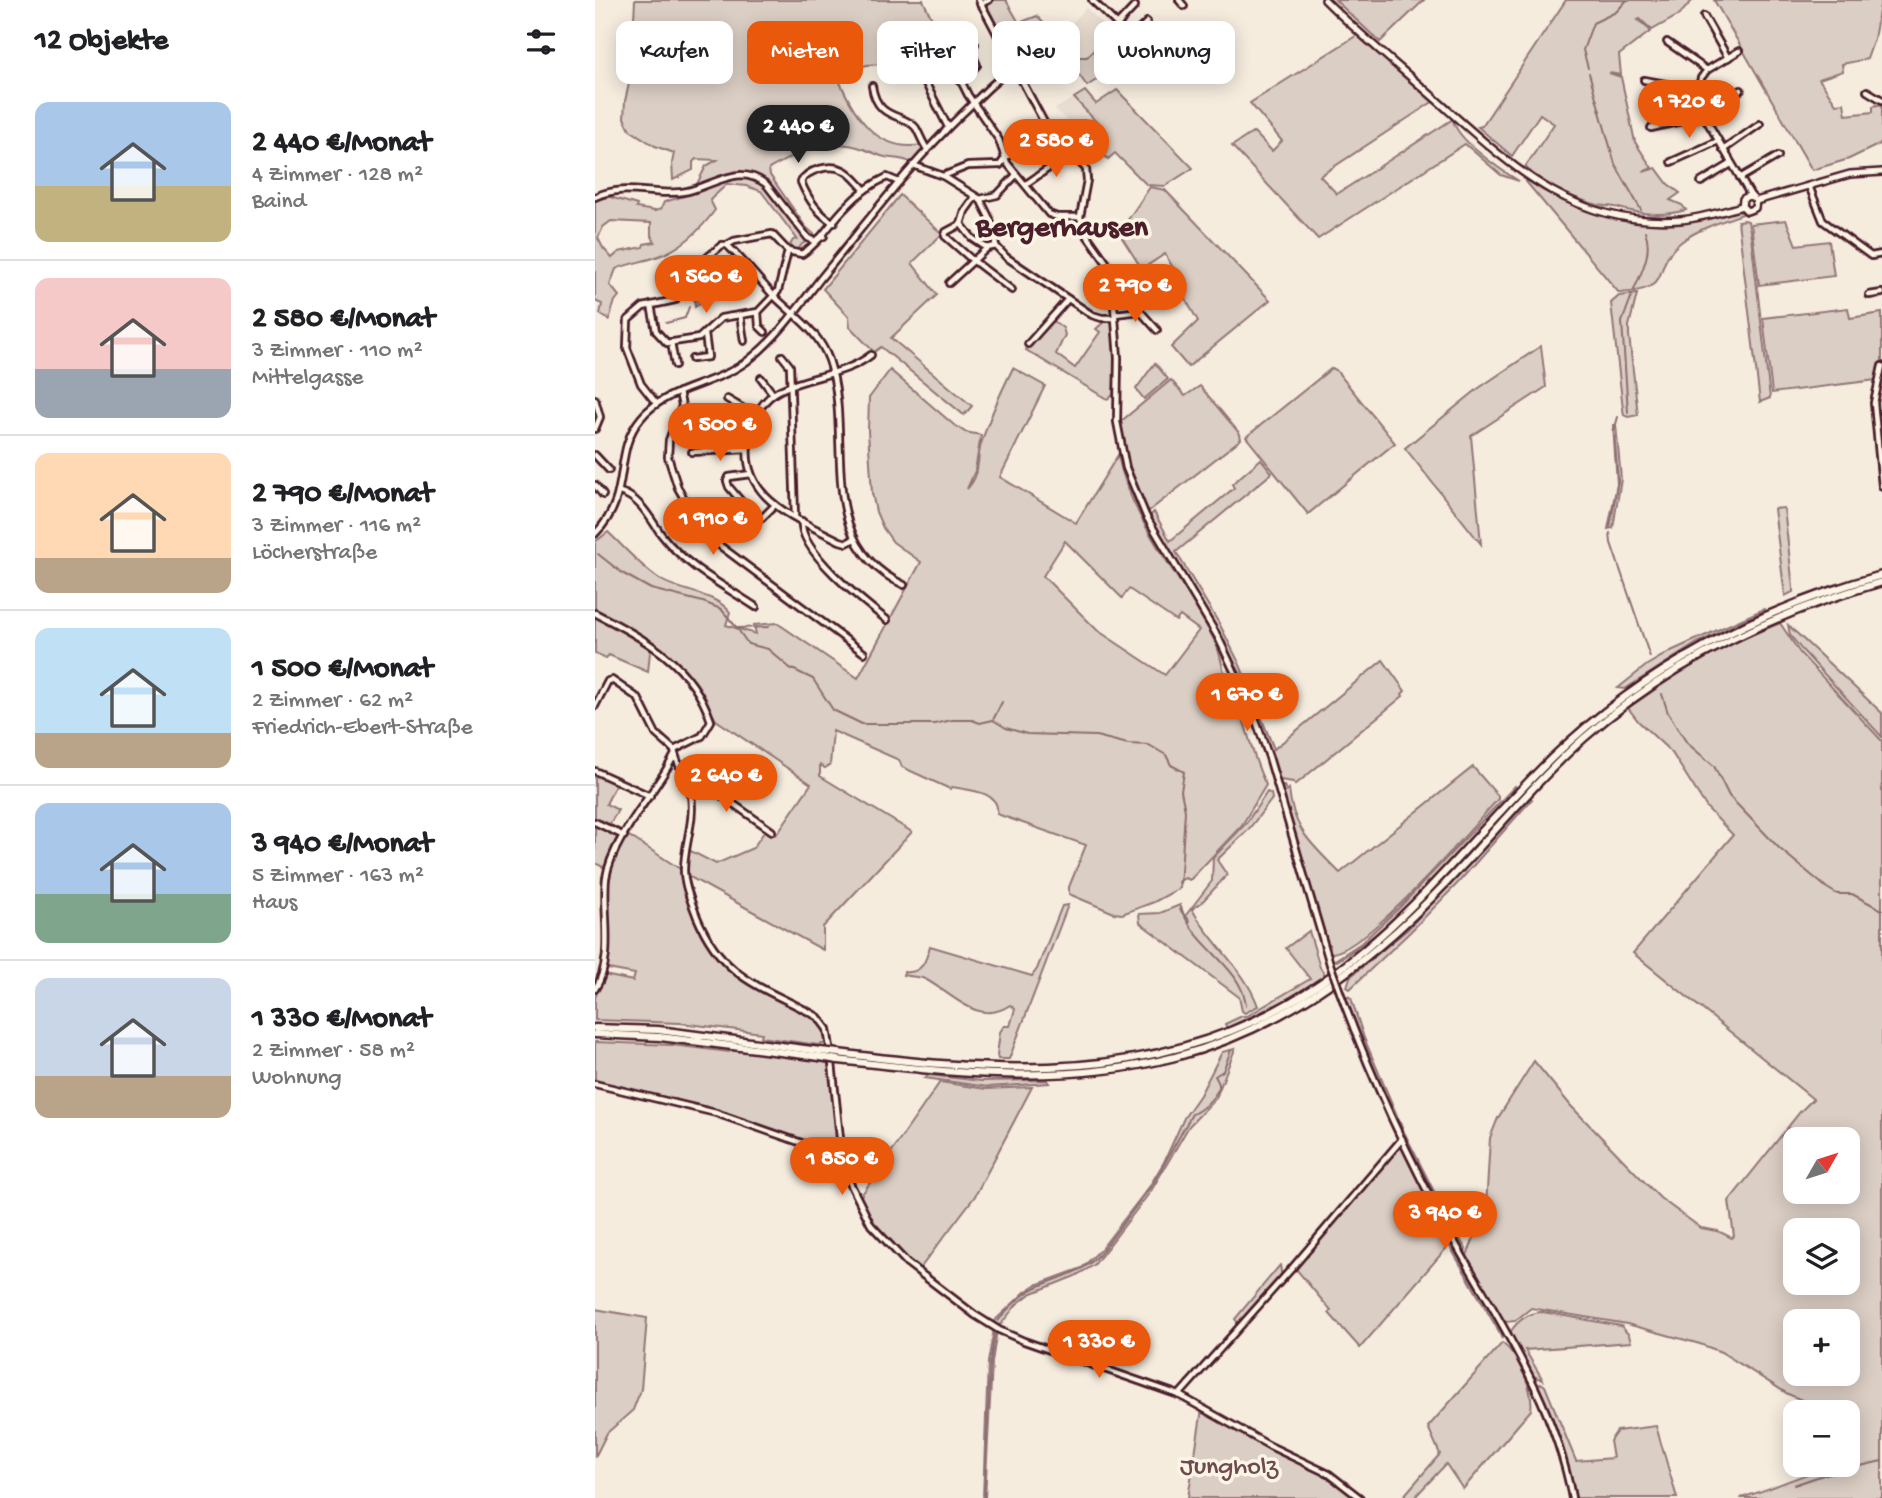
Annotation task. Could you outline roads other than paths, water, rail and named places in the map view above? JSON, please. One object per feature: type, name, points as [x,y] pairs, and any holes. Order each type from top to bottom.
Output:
[{"type":"highway","points":[[595,1028],[658,1030],[836,1058],[983,1075],[1112,1070],[1178,1056],[1255,1027],[1309,999],[1361,963],[1394,935],[1549,771],[1617,707],[1692,652],[1733,631],[1823,593],[1882,575]]},
{"type":"highway","points":[[1629,698],[1726,641],[1815,603],[1882,582]]},
{"type":"highway","points":[[595,1034],[660,1037],[820,1054]]},
{"type":"main road","points":[[1325,0],[1501,157],[1559,196],[1584,207],[1639,219],[1681,220],[1743,203],[1751,196],[1756,201]]},
{"type":"main road","points":[[1756,201],[1850,174],[1882,172]]},
{"type":"main road","points":[[1743,203],[1747,211],[1752,211],[1756,201]]},
{"type":"street","points":[[989,0],[980,2],[992,25]]},
{"type":"street","points":[[1092,0],[1114,21]]},
{"type":"street","points":[[1179,0],[1184,6]]},
{"type":"street","points":[[1120,21],[1135,6]]},
{"type":"street","points":[[1704,16],[1728,58]]},
{"type":"street","points":[[1667,42],[1707,70]]},
{"type":"street","points":[[1739,51],[1707,70],[1700,78],[1697,102],[1751,196]]},
{"type":"street","points":[[1644,80],[1697,90]]},
{"type":"street","points":[[926,84],[948,127]]},
{"type":"street","points":[[962,84],[999,140],[1005,158],[1016,175],[1049,214],[1057,217],[1080,217]]},
{"type":"street","points":[[595,534],[612,512],[620,492],[628,440],[642,416],[656,403],[715,380],[740,367],[759,351],[794,313],[927,149],[996,84]]},
{"type":"street","points":[[1024,84],[1046,126],[1072,152],[1087,173],[1080,217],[1086,234],[1109,268],[1113,285],[1118,435],[1126,468],[1146,516],[1219,637],[1251,707],[1269,757],[1340,992],[1402,1139],[1444,1222],[1536,1384],[1554,1429],[1572,1498]]},
{"type":"street","points":[[872,86],[884,111],[913,125],[927,149]]},
{"type":"street","points":[[1651,128],[1703,114],[1741,90]]},
{"type":"street","points":[[1867,91],[1882,100]]},
{"type":"street","points":[[1723,150],[1760,124]]},
{"type":"street","points":[[943,176],[968,166],[1000,165],[1005,158],[1046,126]]},
{"type":"street","points":[[1671,162],[1718,141]]},
{"type":"street","points":[[1026,184],[1072,152]]},
{"type":"street","points":[[1740,178],[1778,156]]},
{"type":"street","points":[[1701,183],[1731,164]]},
{"type":"street","points":[[913,165],[943,176],[977,198],[990,219],[996,246],[1006,257],[1068,299],[1098,317],[1140,311],[1157,330]]},
{"type":"street","points":[[834,223],[821,216],[804,189],[801,182],[805,175],[822,169],[840,168],[865,190]]},
{"type":"street","points":[[595,197],[626,188],[683,192],[725,177],[748,175],[757,177],[766,184],[808,238],[814,241],[824,236]]},
{"type":"street","points":[[1012,290],[973,261],[945,234],[961,224],[965,211],[977,198],[997,195],[1016,175]]},
{"type":"street","points":[[656,403],[641,384],[627,348],[628,320],[643,307],[675,300],[673,286],[722,245],[772,234],[788,251],[801,254],[824,236],[846,206],[865,190],[887,177],[899,182]]},
{"type":"street","points":[[1740,178],[1743,203]]},
{"type":"street","points":[[1809,186],[1823,221],[1871,256],[1882,254]]},
{"type":"street","points":[[961,224],[972,238],[988,248]]},
{"type":"street","points":[[727,245],[819,339],[832,374],[842,498],[854,539],[875,566],[904,585]]},
{"type":"street","points":[[949,283],[988,248],[996,246]]},
{"type":"street","points":[[651,305],[656,331],[667,343],[699,338],[721,318],[758,312],[775,296],[788,251]]},
{"type":"street","points":[[1869,295],[1882,293]]},
{"type":"street","points":[[1028,344],[1068,299]]},
{"type":"street","points":[[758,312],[759,326],[765,332]]},
{"type":"street","points":[[740,315],[744,341]]},
{"type":"street","points":[[692,359],[708,357],[704,333]]},
{"type":"street","points":[[671,342],[675,365]]},
{"type":"street","points":[[854,539],[840,541],[775,505],[761,492],[751,474],[747,449],[756,416],[773,394],[792,385],[853,366],[871,355]]},
{"type":"street","points":[[782,356],[790,366],[792,385],[795,517]]},
{"type":"street","points":[[1882,367],[1874,403],[1882,486]]},
{"type":"street","points":[[761,379],[773,394]]},
{"type":"street","points":[[679,392],[682,405],[672,432],[668,457],[680,491],[701,527],[790,600],[864,653]]},
{"type":"street","points":[[595,399],[600,417],[595,429]]},
{"type":"street","points":[[727,399],[756,416]]},
{"type":"street","points":[[715,421],[739,422],[746,411]]},
{"type":"street","points":[[692,452],[747,449]]},
{"type":"street","points":[[595,455],[609,470]]},
{"type":"street","points":[[751,474],[729,477],[729,487],[757,520],[775,505]]},
{"type":"street","points":[[595,485],[603,495]]},
{"type":"street","points":[[620,492],[636,501],[685,560],[756,607]]},
{"type":"street","points":[[802,520],[803,534],[809,546],[851,592],[887,620]]},
{"type":"street","points":[[595,613],[661,651],[682,671],[698,694],[711,721],[702,736],[674,752],[668,768],[624,836],[608,870],[604,961],[601,979],[595,989]]},
{"type":"street","points":[[595,706],[608,681],[612,680],[638,698],[656,734],[674,752],[691,796],[692,817],[684,872],[695,912],[718,956],[743,978],[818,1017],[827,1029],[830,1046]]},
{"type":"street","points":[[668,768],[680,767]]},
{"type":"street","points":[[595,771],[650,796]]},
{"type":"street","points":[[684,774],[691,775],[772,831]]},
{"type":"street","points":[[595,822],[624,836]]},
{"type":"street","points":[[836,1058],[842,1157],[850,1184],[862,1210],[884,1241],[907,1263],[975,1315],[1024,1341],[1179,1395],[1270,1446],[1329,1474],[1360,1498]]},
{"type":"street","points":[[595,1084],[716,1113],[842,1157]]},
{"type":"street","points":[[1179,1395],[1402,1139]]},
{"type":"waterway","points":[[1588,68],[1583,50],[1593,23],[1616,12],[1627,0]]},
{"type":"waterway","points":[[1589,73],[1615,164],[1641,210]]},
{"type":"waterway","points":[[1634,290],[1647,253],[1645,231]]},
{"type":"waterway","points":[[1628,412],[1622,322],[1632,295]]},
{"type":"waterway","points":[[666,323],[685,318],[689,307]]},
{"type":"waterway","points":[[1610,527],[1618,481],[1614,431],[1618,417]]},
{"type":"waterway","points":[[1610,533],[1611,543],[1650,657]]},
{"type":"waterway","points":[[598,554],[622,573],[651,589],[721,609],[737,628],[769,627]]},
{"type":"waterway","points":[[737,628],[748,644],[768,649],[790,668],[813,679],[833,710],[862,724],[934,724],[952,720],[972,720],[980,723],[993,720],[1002,702]]},
{"type":"waterway","points":[[1662,694],[1668,713],[1687,743],[1714,766],[1729,796],[1780,849],[1837,894],[1852,894],[1882,910]]},
{"type":"waterway","points":[[993,720],[1006,728],[1027,734],[1096,736],[1128,744],[1149,745],[1166,755],[1171,765],[1184,772],[1181,791],[1185,811],[1180,887]]},
{"type":"waterway","points":[[1181,907],[1196,933],[1235,978],[1246,1005]]},
{"type":"waterway","points":[[998,1321],[1030,1291],[1077,1271],[1099,1255],[1153,1184],[1192,1114],[1204,1107],[1215,1095],[1219,1086],[1215,1076],[1223,1071],[1231,1050]]},
{"type":"waterway","points":[[984,1498],[990,1363],[995,1331]]},
{"type":"waterway","points":[[1794,1485],[1826,1474],[1882,1461]]},
{"type":"district","name":"Bergerhausen","points":[[1062,225]]},
{"type":"park label","name":"Jungholz","points":[[1229,1464]]}]
